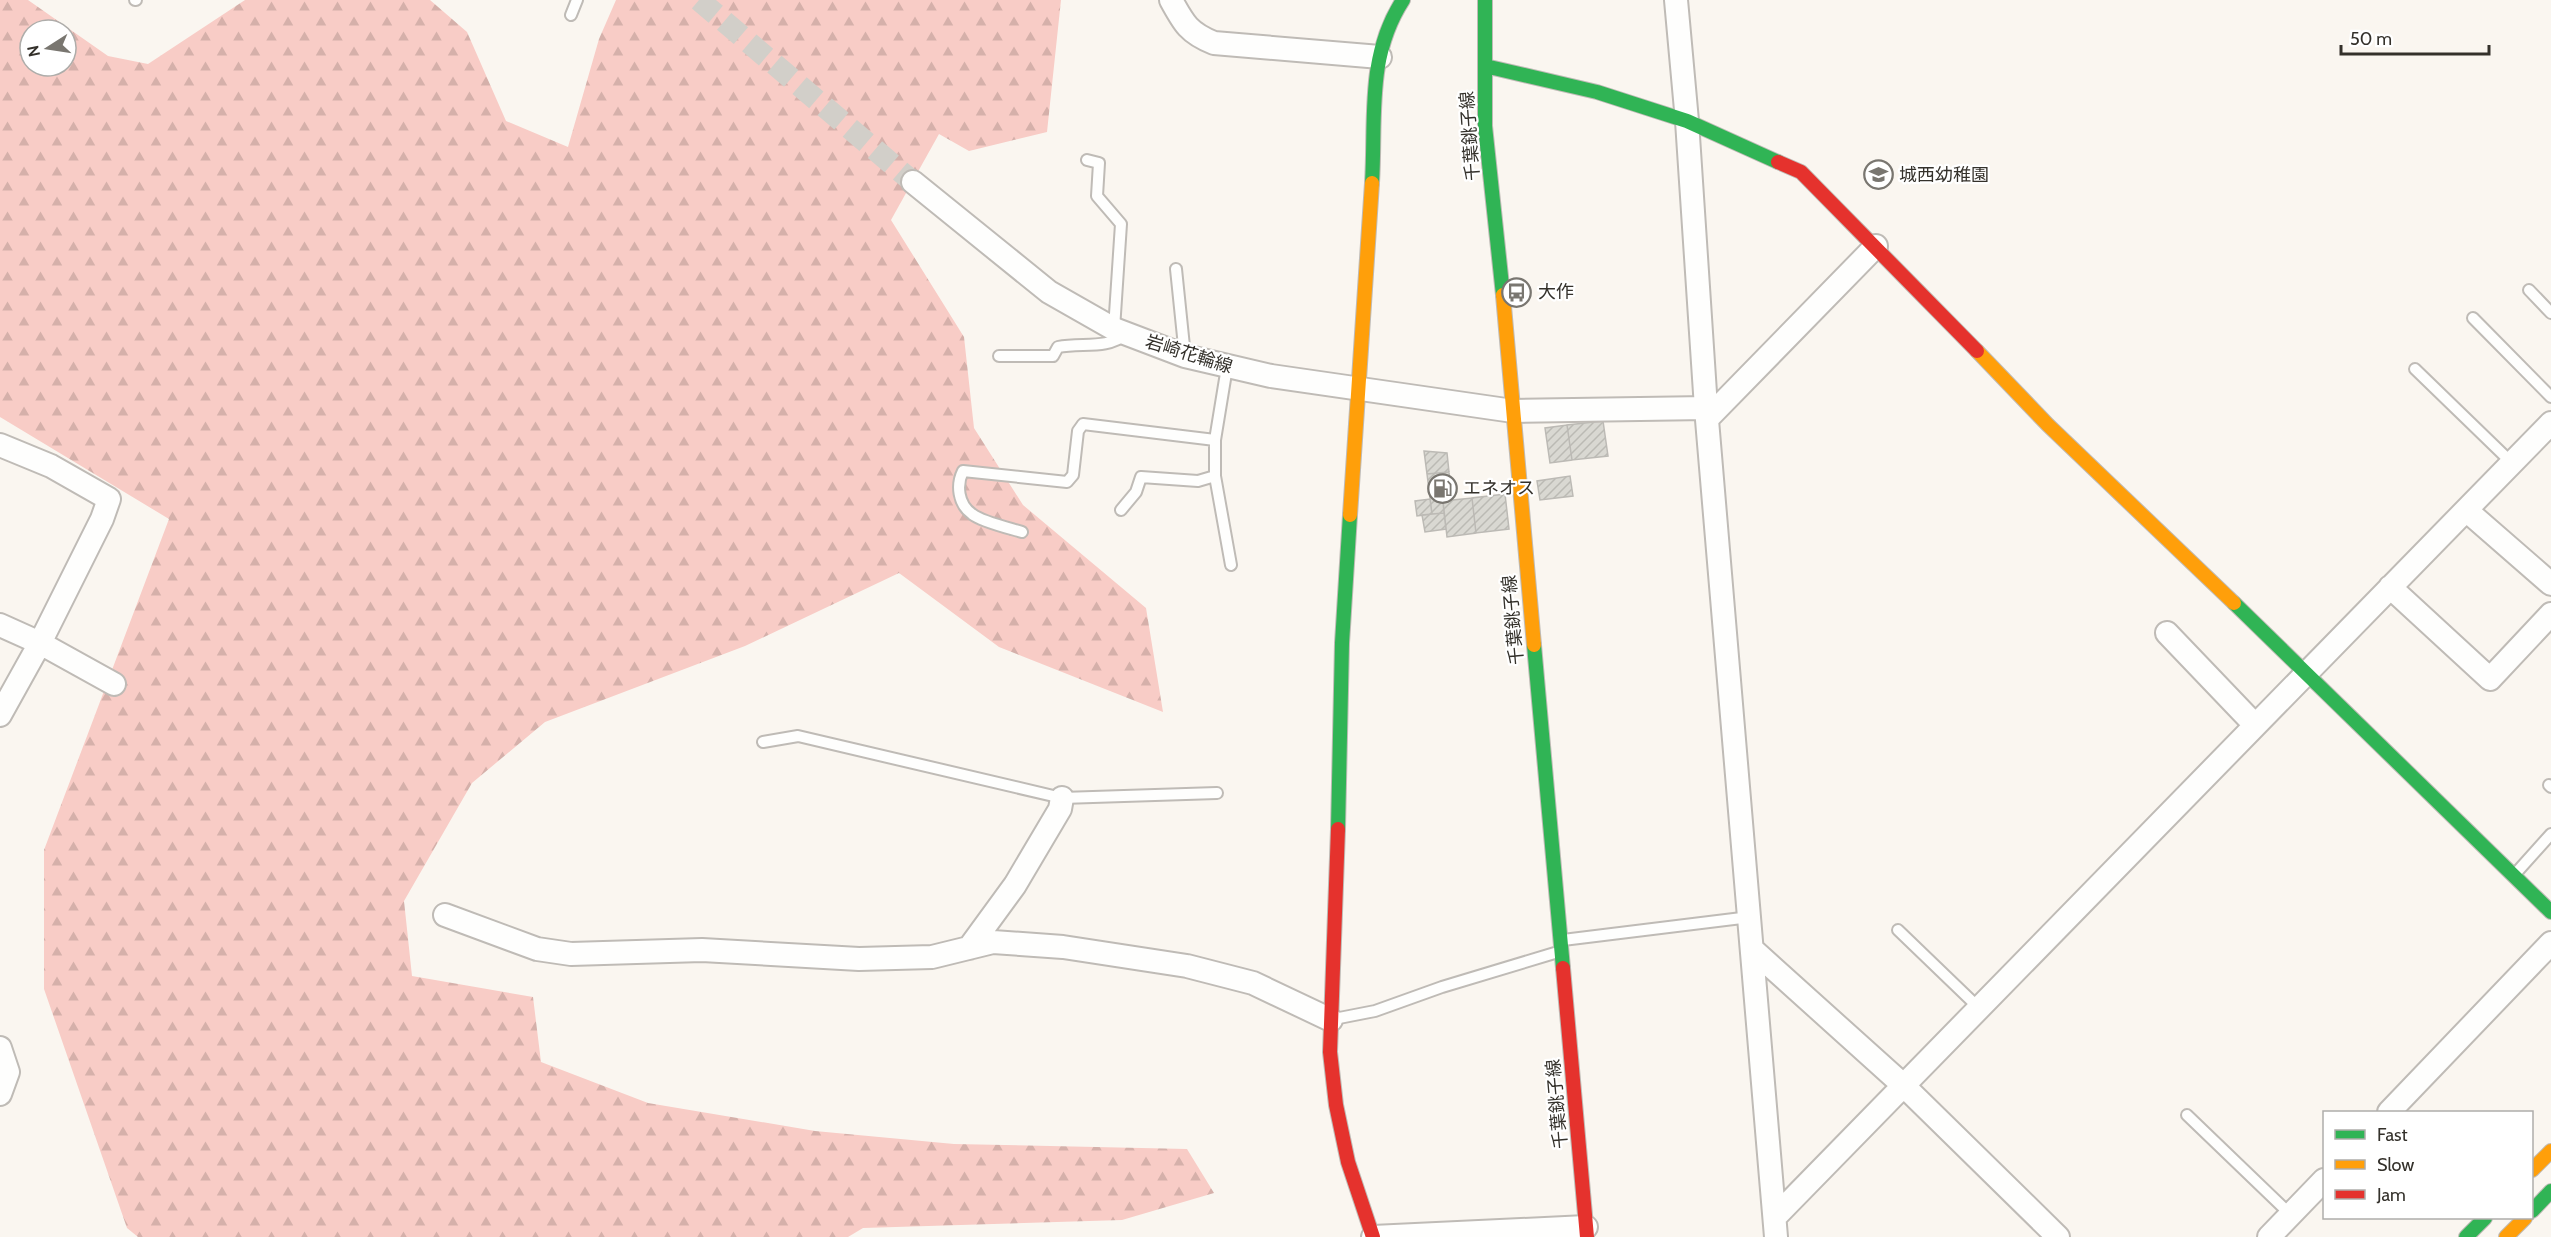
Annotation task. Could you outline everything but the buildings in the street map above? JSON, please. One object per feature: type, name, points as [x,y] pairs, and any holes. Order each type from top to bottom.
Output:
[{"type":"main road","points":[[1373,1237],[1348,1162],[1336,1105],[1330,1052],[1341,760],[1342,643],[1374,145],[1374,80],[1390,20],[1403,0]]},
{"type":"main road","name":"千葉銚子線","points":[[1485,0],[1485,126],[1513,411],[1586,1232]]},
{"type":"main road","points":[[1485,66],[1598,92],[1687,121],[1801,172],[1876,246],[2048,425],[2307,673],[2551,912]]},
{"type":"main road","points":[[2533,1169],[2551,1151]]},
{"type":"main road","points":[[2533,1210],[2551,1191]]},
{"type":"main road","points":[[2466,1237],[2484,1219]]},
{"type":"main road","points":[[2506,1237],[2524,1219]]},
{"type":"street","points":[[1171,0],[1185,25],[1197,36],[1214,43],[1380,57]]},
{"type":"street","points":[[1676,0],[1687,121],[1707,413],[1775,1227]]},
{"type":"street","name":"岩崎花輪線","points":[[913,182],[1049,292],[1120,332],[1185,356],[1271,376],[1513,411],[1707,413]]},
{"type":"street","points":[[1707,413],[1876,246]]},
{"type":"street","points":[[1775,1227],[1903,1085],[2551,423]]},
{"type":"street","points":[[0,445],[51,466],[109,499],[102,519],[40,643],[0,715]]},
{"type":"street","points":[[2466,510],[2551,584]]},
{"type":"street","points":[[2390,588],[2490,679],[2551,614]]},
{"type":"street","points":[[0,625],[40,643],[114,684]]},
{"type":"street","points":[[2167,633],[2255,725]]},
{"type":"street","points":[[969,948],[1016,885],[1060,809],[1062,798]]},
{"type":"street","points":[[445,915],[537,949],[571,954],[702,950],[859,959],[932,957],[993,942],[1063,947],[1187,966],[1253,984],[1331,1020]]},
{"type":"street","points":[[2391,1111],[2551,944]]},
{"type":"street","points":[[1753,950],[1903,1085],[2058,1237]]},
{"type":"street","points":[[0,1048],[8,1072],[0,1094]]},
{"type":"street","points":[[2270,1237],[2323,1182]]},
{"type":"street","points":[[1373,1237],[1586,1232]]},
{"type":"lane","points":[[571,15],[577,0]]},
{"type":"lane","points":[[999,356],[1053,356],[1058,346],[1108,344],[1118,341],[1121,224],[1097,195],[1099,162],[1087,160]]},
{"type":"lane","points":[[1176,269],[1185,356]]},
{"type":"lane","points":[[2529,290],[2551,313]]},
{"type":"lane","points":[[2473,318],[2551,397]]},
{"type":"lane","points":[[1227,367],[1215,440],[1215,476],[1231,565]]},
{"type":"lane","points":[[2415,369],[2512,463]]},
{"type":"lane","points":[[1022,532],[972,515],[964,505],[959,493],[958,482],[963,471],[1067,482],[1073,476],[1078,431],[1083,424],[1215,440]]},
{"type":"lane","points":[[1121,510],[1136,492],[1140,477],[1197,481],[1215,476]]},
{"type":"lane","points":[[764,742],[798,736],[1062,798],[1217,794]]},
{"type":"lane","points":[[2514,876],[2551,834]]},
{"type":"lane","points":[[1331,1020],[1375,1011],[1560,946],[1750,917]]},
{"type":"lane","points":[[1898,930],[1979,1008]]},
{"type":"lane","points":[[2187,1115],[2290,1215]]},
{"type":"green space","points":[[0,0],[28,0],[54,18],[18,18],[18,78],[78,78],[78,35],[108,56],[148,64],[245,0],[430,0],[467,32],[506,121],[568,147],[599,39],[616,0],[1061,0],[1047,132],[969,151],[939,134],[891,220],[964,337],[974,428],[1023,505],[1146,608],[1163,712],[999,647],[899,573],[745,646],[545,722],[472,783],[404,901],[412,976],[533,997],[541,1062],[648,1103],[815,1131],[954,1144],[1187,1149],[1214,1193],[1122,1220],[863,1228],[848,1237],[138,1237],[127,1228],[44,989],[44,850],[169,519],[0,417]]},
{"type":"tunnel","points":[[699,0],[913,182]]},
{"type":"traffic: fast","points":[[1372,183],[1375,89],[1378,66],[1391,22],[1403,0]]},
{"type":"traffic: fast","points":[[1485,0],[1485,126],[1503,295]]},
{"type":"traffic: fast","points":[[1485,66],[1597,92],[1687,121],[1778,162]]},
{"type":"traffic: fast","points":[[1338,829],[1342,643],[1350,515]]},
{"type":"traffic: fast","points":[[2234,603],[2551,912]]},
{"type":"traffic: fast","points":[[1534,645],[1563,968]]},
{"type":"traffic: fast","points":[[2533,1210],[2551,1191]]},
{"type":"traffic: fast","points":[[2466,1237],[2484,1219]]},
{"type":"traffic: slow","points":[[1350,515],[1372,183]]},
{"type":"traffic: slow","points":[[1503,295],[1534,645]]},
{"type":"traffic: slow","points":[[1977,351],[2048,425],[2234,603]]},
{"type":"traffic: slow","points":[[2533,1169],[2551,1151]]},
{"type":"traffic: slow","points":[[2506,1237],[2524,1219]]},
{"type":"traffic: jam","points":[[1778,162],[1801,172],[1977,351]]},
{"type":"traffic: jam","points":[[1338,829],[1330,1052],[1336,1105],[1348,1162],[1373,1237]]},
{"type":"traffic: jam","points":[[1563,968],[1587,1237]]},
{"type":"place","name":"城西幼稚園","points":[[1878,175]]},
{"type":"place","name":"大作","points":[[1517,292]]},
{"type":"place","name":"エネオス","points":[[1442,488]]}]
